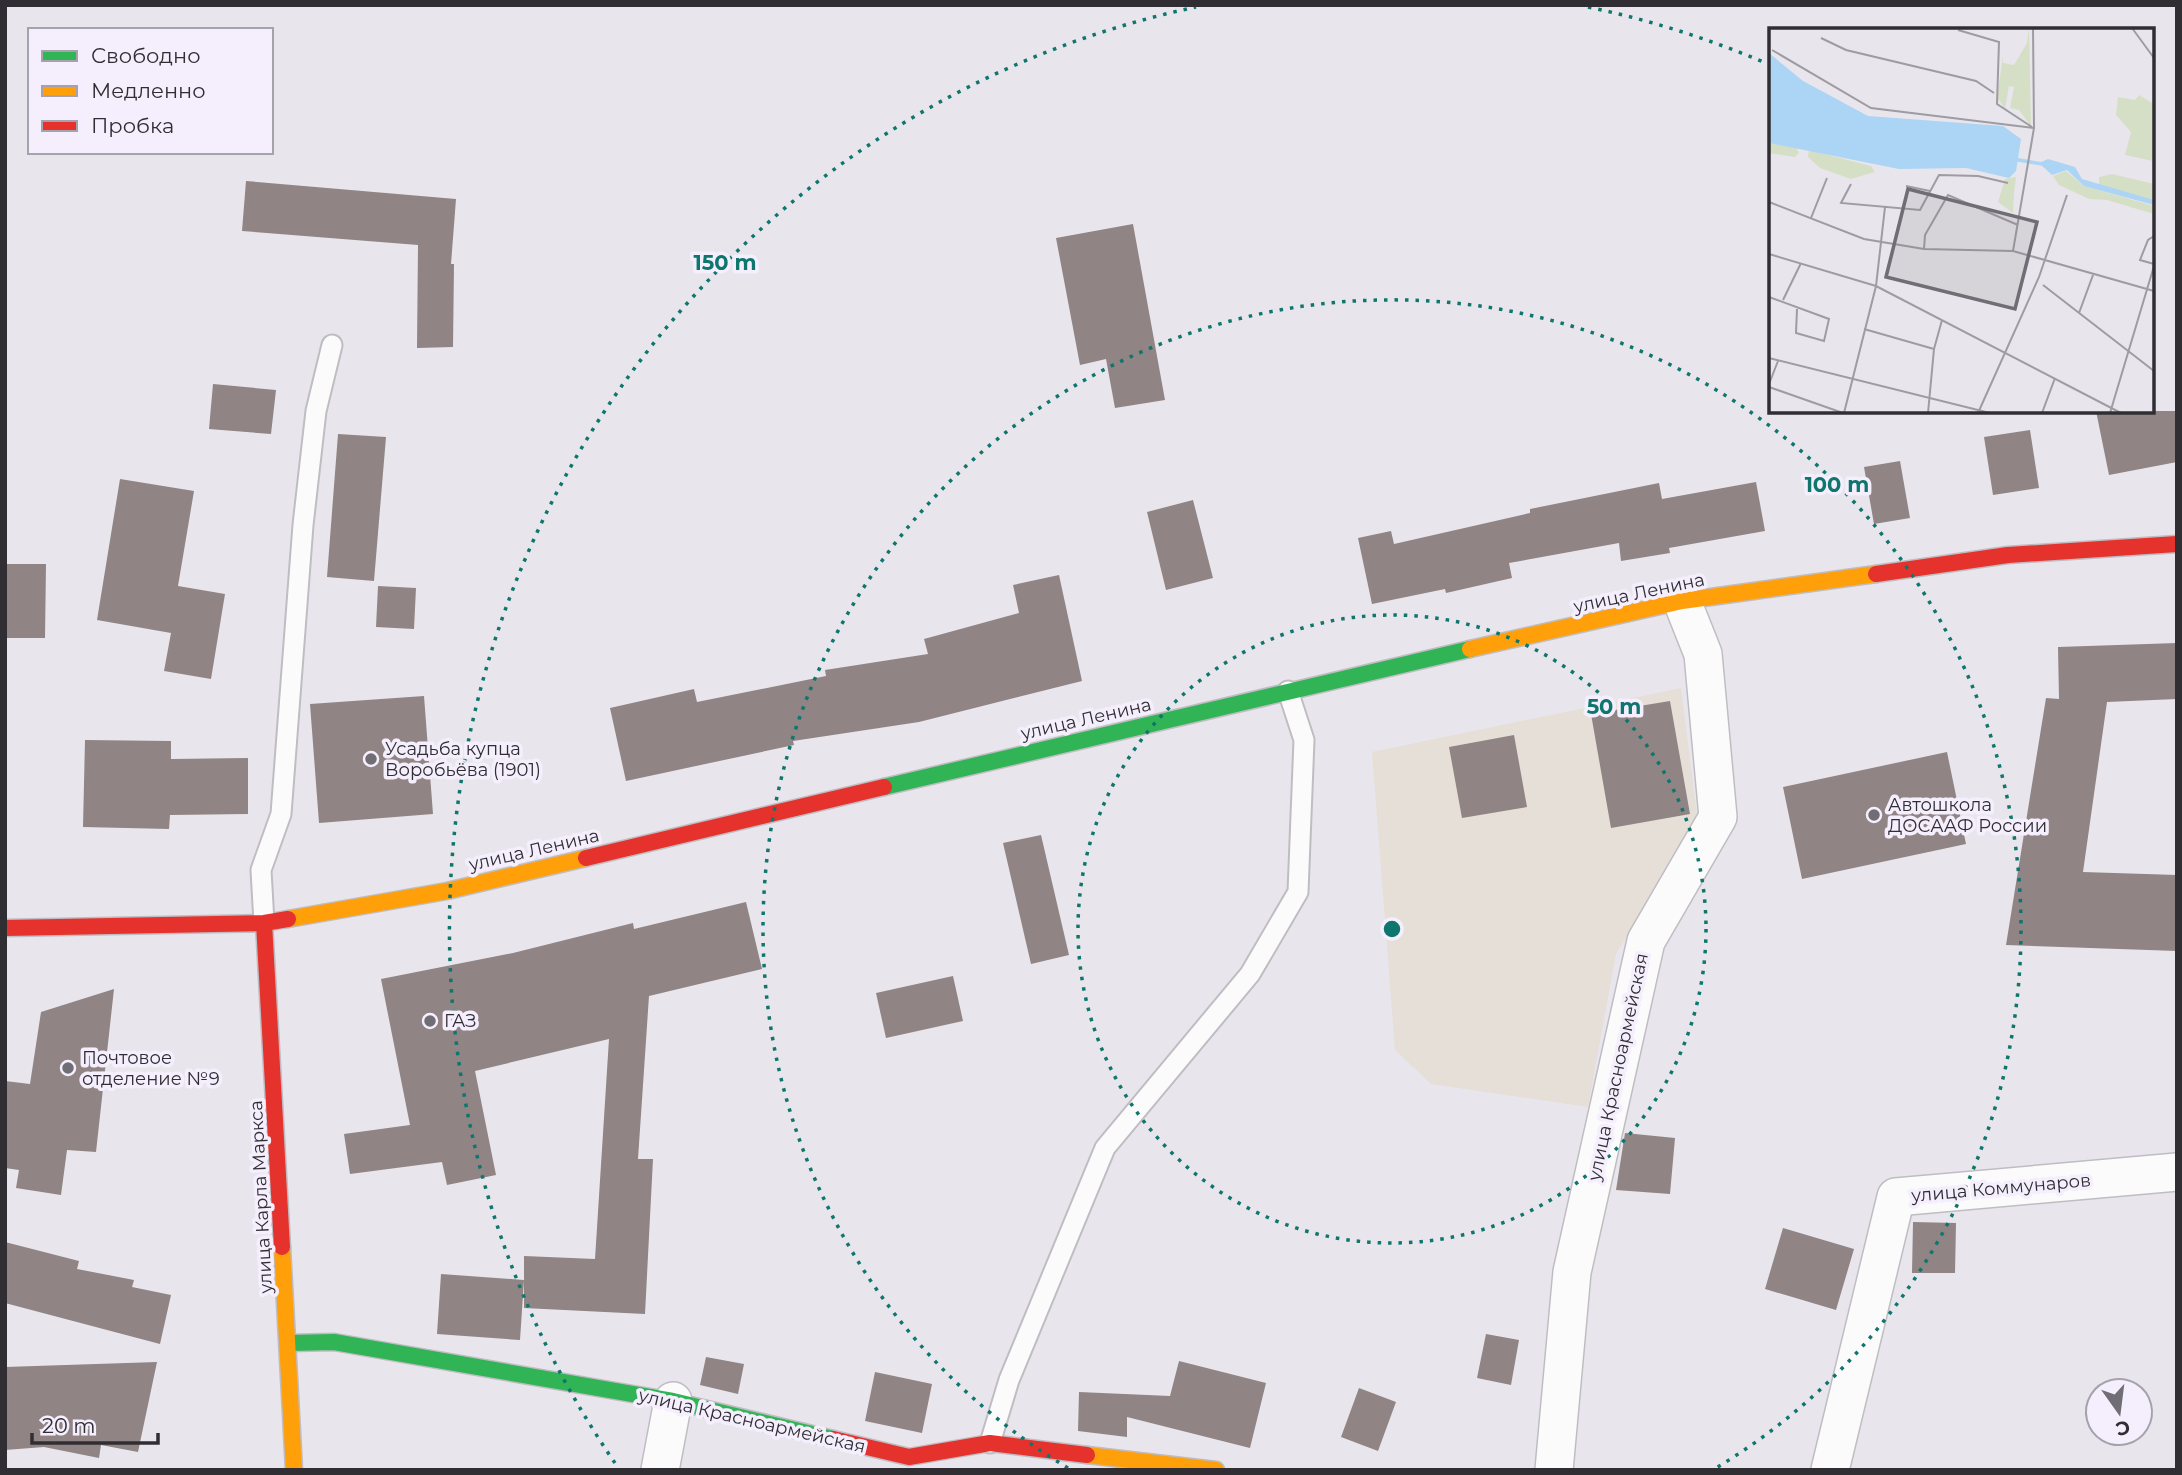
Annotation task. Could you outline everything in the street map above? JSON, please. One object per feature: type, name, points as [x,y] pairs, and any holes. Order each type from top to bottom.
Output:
[{"type":"main road","name":"улица Ленина","points":[[5,929],[264,923],[447,891],[1288,691],[1682,601],[2008,555],[2177,544]]},
{"type":"main road","name":"улица Карла Маркса","points":[[264,923],[294,1470]]},
{"type":"main road","name":"улица Красноармейская","points":[[289,1343],[334,1342],[673,1401],[909,1457],[990,1444],[1216,1470]]},
{"type":"street","name":"улица Красноармейская","points":[[1554,1470],[1572,1272],[1646,941],[1718,817],[1703,654],[1682,601]]},
{"type":"street","name":"улица Коммунаров","points":[[1830,1470],[1896,1197],[2177,1172]]},
{"type":"street","points":[[660,1470],[673,1401]]},
{"type":"lane","points":[[264,923],[261,870],[281,814],[303,525],[316,411],[332,345]]},
{"type":"lane","points":[[990,1444],[1018,1357],[1105,1148],[1250,974],[1297,892],[1304,740],[1288,691]]},
{"type":"shaded area","points":[[1681,688],[1698,822],[1616,954],[1588,1107],[1431,1084],[1395,1050],[1372,752]]},
{"type":"building","points":[[246,181],[456,199],[451,264],[454,264],[453,347],[417,348],[418,245],[242,231]]},
{"type":"building","points":[[1133,224],[1165,400],[1115,408],[1106,359],[1080,365],[1056,238]]},
{"type":"building","points":[[213,384],[276,390],[271,434],[209,429]]},
{"type":"building","points":[[2177,411],[2177,462],[2109,475],[2096,413]]},
{"type":"building","points":[[2030,430],[2039,488],[1993,495],[1984,437]]},
{"type":"building","points":[[338,434],[386,437],[374,581],[327,577]]},
{"type":"building","points":[[1900,461],[1910,518],[1874,524],[1864,467]]},
{"type":"building","points":[[120,479],[194,491],[178,586],[225,594],[211,679],[164,671],[171,633],[97,620]]},
{"type":"building","points":[[1756,482],[1765,531],[1669,548],[1670,553],[1621,561],[1619,543],[1509,563],[1512,578],[1446,593],[1445,589],[1372,604],[1358,538],[1391,531],[1394,544],[1530,513],[1530,509],[1659,483],[1662,499]]},
{"type":"building","points":[[1193,500],[1213,578],[1166,590],[1147,512]]},
{"type":"building","points":[[5,564],[46,564],[45,638],[5,638]]},
{"type":"building","points":[[1059,575],[1082,681],[919,722],[793,741],[794,745],[626,781],[610,708],[694,689],[697,702],[826,676],[825,670],[928,654],[924,639],[1019,613],[1013,585]]},
{"type":"building","points":[[378,586],[416,588],[414,629],[376,627]]},
{"type":"building","points":[[2177,643],[2177,699],[2107,702],[2083,872],[2177,875],[2177,951],[2006,945],[2046,698],[2059,699],[2058,647]]},
{"type":"building","name":"Усадьба купца Воробьёва (1901)","points":[[424,696],[433,814],[319,823],[310,704]]},
{"type":"building","points":[[1670,701],[1690,814],[1611,828],[1591,714]]},
{"type":"building","points":[[1514,735],[1527,807],[1462,818],[1449,747]]},
{"type":"building","points":[[85,740],[171,741],[171,759],[248,758],[248,814],[170,815],[169,829],[83,827]]},
{"type":"building","name":"Автошкола ДОСААФ России","points":[[1947,752],[1966,844],[1802,879],[1783,787]]},
{"type":"building","points":[[1041,835],[1069,955],[1031,964],[1003,843]]},
{"type":"building","points":[[746,902],[762,969],[649,996],[638,1159],[653,1159],[645,1314],[524,1308],[524,1256],[595,1259],[609,1039],[475,1071],[496,1175],[447,1185],[442,1162],[350,1174],[344,1134],[410,1125],[381,979],[513,953],[633,923],[634,929]]},
{"type":"building","points":[[953,976],[963,1021],[886,1038],[876,993]]},
{"type":"building","points":[[114,989],[96,1152],[67,1150],[61,1195],[16,1188],[19,1170],[5,1168],[5,1081],[30,1084],[41,1012]]},
{"type":"building","points":[[1625,1133],[1675,1138],[1670,1194],[1616,1190]]},
{"type":"building","points":[[1913,1222],[1956,1223],[1955,1273],[1912,1273]]},
{"type":"building","points":[[1783,1228],[1854,1249],[1836,1310],[1765,1289]]},
{"type":"building","points":[[5,1242],[79,1261],[77,1269],[134,1280],[132,1287],[171,1295],[160,1344],[5,1303]]},
{"type":"building","points":[[441,1274],[524,1280],[520,1340],[437,1334]]},
{"type":"building","points":[[1486,1334],[1519,1340],[1511,1385],[1477,1378]]},
{"type":"building","points":[[706,1357],[744,1364],[738,1394],[700,1385]]},
{"type":"building","points":[[1179,1361],[1266,1383],[1250,1448],[1127,1417],[1127,1437],[1078,1431],[1079,1392],[1170,1396]]},
{"type":"building","points":[[157,1362],[138,1452],[101,1445],[99,1458],[44,1447],[5,1450],[5,1367]]},
{"type":"building","points":[[875,1372],[932,1384],[922,1433],[865,1421]]},
{"type":"building","points":[[1359,1388],[1396,1402],[1378,1451],[1341,1437]]},
{"type":"traffic: fast","points":[[884,787],[1470,649]]},
{"type":"traffic: fast","points":[[289,1343],[334,1342],[673,1401],[833,1439]]},
{"type":"traffic: slow","points":[[1470,649],[1682,601],[1876,574]]},
{"type":"traffic: slow","points":[[288,919],[447,891],[586,858]]},
{"type":"traffic: slow","points":[[282,1247],[294,1470]]},
{"type":"traffic: slow","points":[[1087,1455],[1216,1470]]},
{"type":"traffic: jam","points":[[1876,574],[2008,555],[2177,544]]},
{"type":"traffic: jam","points":[[586,858],[884,787]]},
{"type":"traffic: jam","points":[[5,928],[264,923],[288,919]]},
{"type":"traffic: jam","points":[[264,923],[282,1247]]},
{"type":"traffic: jam","points":[[833,1439],[909,1457],[990,1443],[1087,1455]]},
{"type":"place","name":"Усадьба купца Воробьёва (1901)","points":[[371,759]]},
{"type":"place","name":"Автошкола ДОСААФ России","points":[[1874,815]]},
{"type":"place","name":"ГАЗ","points":[[430,1021]]},
{"type":"place","name":"Почтовое отделение №9","points":[[68,1068]]}]
